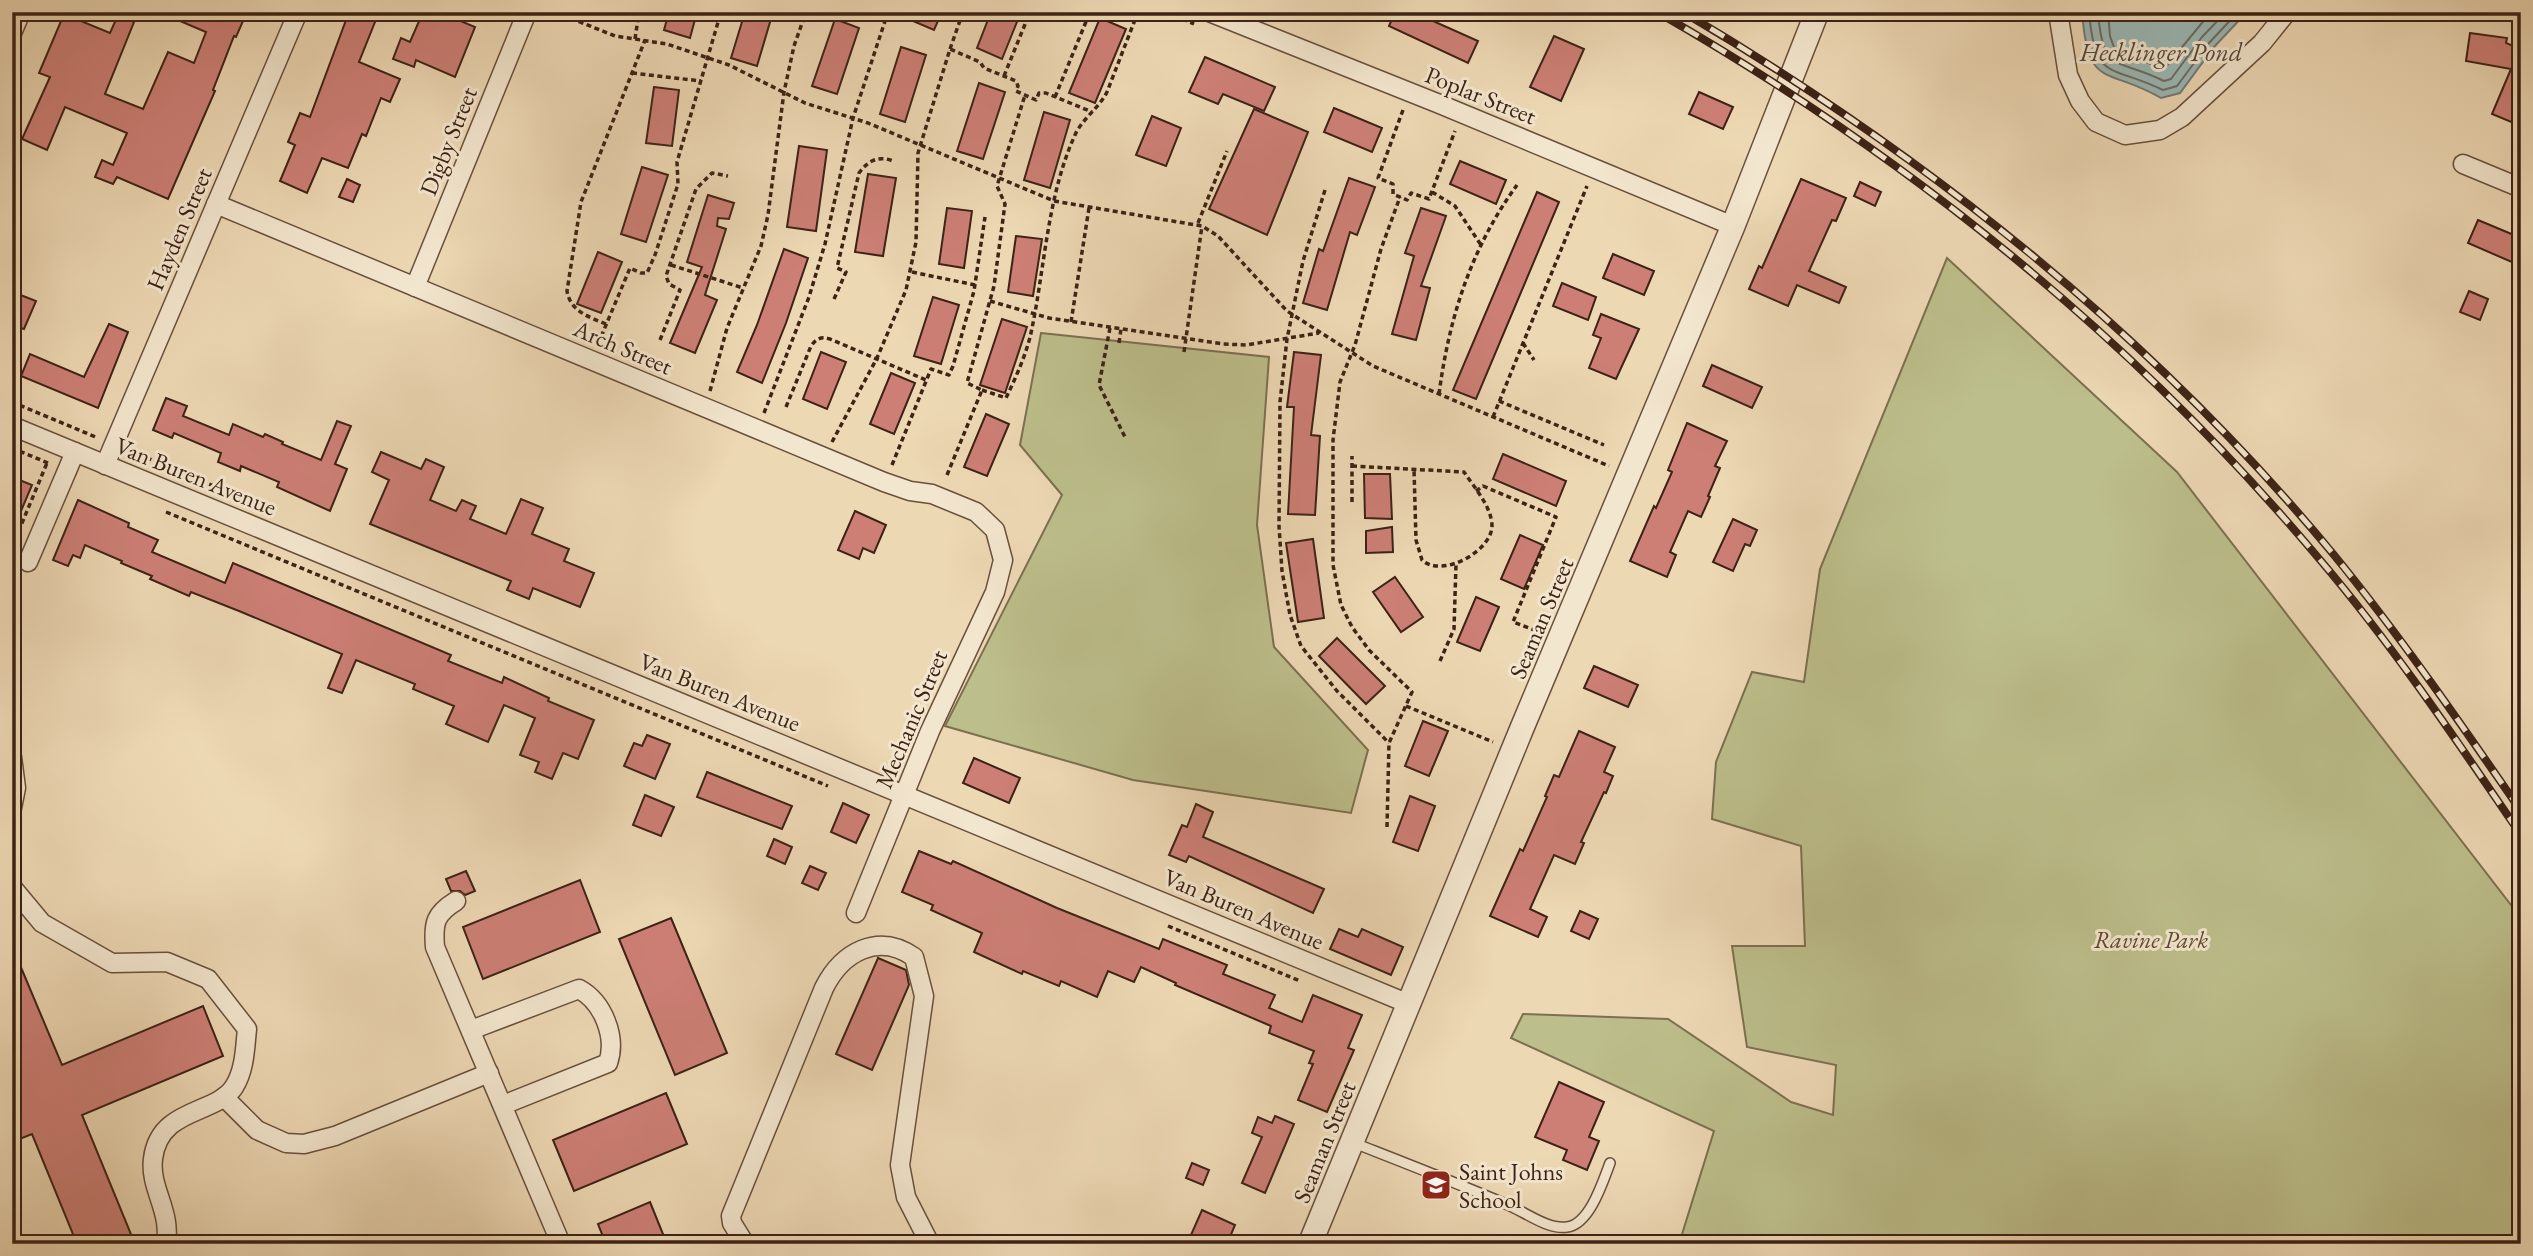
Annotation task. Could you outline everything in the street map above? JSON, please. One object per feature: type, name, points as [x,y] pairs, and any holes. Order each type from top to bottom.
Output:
[{"type":"street","points":[[12,33],[21,12]]},
{"type":"street","name":"Hayden Street","points":[[105,465],[299,12]]},
{"type":"street","name":"Digby Street","points":[[415,287],[527,12]]},
{"type":"street","name":"Poplar Street","points":[[1209,12],[1228,16],[1733,226]]},
{"type":"street","name":"Seaman Street","points":[[1310,1244],[1733,226],[1817,12]]},
{"type":"street","points":[[2058,12],[2068,75],[2080,101],[2096,122],[2125,135],[2160,130],[2182,117],[2262,43],[2287,12]]},
{"type":"street","points":[[2463,164],[2521,188]]},
{"type":"street","name":"Arch Street","points":[[216,204],[884,482],[910,491],[932,494],[964,506],[986,520],[995,530],[1000,544]]},
{"type":"street","name":"Van Buren Avenue","points":[[12,426],[1409,1004]]},
{"type":"street","points":[[28,562],[75,452]]},
{"type":"street","name":"Mechanic Street","points":[[856,913],[906,795],[930,730],[995,592],[1003,560],[1000,544]]},
{"type":"street","points":[[12,757],[16,788],[12,808]]},
{"type":"street","points":[[12,887],[42,923],[112,963],[167,962],[208,979],[247,1029],[244,1057],[234,1087],[224,1097],[179,1118],[161,1135],[153,1158],[156,1189],[166,1222],[167,1244]]},
{"type":"street","points":[[456,901],[441,910],[433,929],[435,947],[561,1244]]},
{"type":"street","points":[[746,1244],[732,1223],[731,1216],[824,988],[830,975],[855,951],[883,944],[902,949],[914,957],[924,996],[900,1165],[906,1197],[930,1244]]},
{"type":"street","points":[[471,1030],[579,989],[590,995],[605,1015],[612,1052],[608,1063],[503,1105]]},
{"type":"street","points":[[224,1097],[257,1130],[286,1143],[304,1144],[335,1136],[489,1073]]},
{"type":"lane","points":[[1352,1142],[1557,1227],[1569,1227],[1580,1221],[1598,1195],[1610,1163]]},
{"type":"path","points":[[555,12],[615,36],[667,44],[707,57],[818,108],[853,118],[1054,201],[1200,225],[1218,236],[1272,297],[1293,316],[1384,371],[1609,466]]},
{"type":"path","points":[[635,39],[639,12]]},
{"type":"path","points":[[595,352],[630,268],[647,273],[655,255],[678,184],[677,162],[721,12]]},
{"type":"path","points":[[708,398],[727,328],[757,258],[768,215],[784,92],[794,47],[806,12]]},
{"type":"path","points":[[762,418],[799,326],[818,268],[853,118],[888,12]]},
{"type":"path","points":[[830,447],[877,358],[911,271],[916,242],[917,168],[921,146],[962,12]]},
{"type":"path","points":[[1004,76],[1030,12]]},
{"type":"path","points":[[1055,97],[1090,12]]},
{"type":"path","points":[[1025,95],[997,186],[1005,204],[990,301],[967,383],[1006,398],[1023,358],[1034,314],[1054,201],[1075,133],[1101,103],[1110,86],[1138,12]]},
{"type":"path","points":[[606,324],[575,309],[567,291],[581,202],[645,40]]},
{"type":"path","points":[[950,49],[980,62],[984,68],[1017,81],[1016,91],[1036,100],[1042,92],[1092,112]]},
{"type":"path","points":[[632,73],[701,81]]},
{"type":"path","points":[[1403,110],[1378,178],[1393,184],[1393,194],[1407,200],[1414,192],[1429,199],[1455,131]]},
{"type":"path","points":[[1184,352],[1200,225],[1227,150]]},
{"type":"path","points":[[834,299],[846,272],[837,268],[859,173],[870,161],[884,158],[893,161]]},
{"type":"path","points":[[660,340],[680,290],[667,281],[696,189],[712,173],[727,176]]},
{"type":"path","points":[[1439,394],[1453,317],[1466,276],[1481,245],[1517,186]]},
{"type":"path","points":[[1493,417],[1587,186]]},
{"type":"path","points":[[1325,190],[1306,249],[1287,339],[1280,402],[1280,557],[1290,615],[1296,636],[1307,655],[1346,701],[1389,743]]},
{"type":"path","points":[[1432,191],[1455,206],[1481,245]]},
{"type":"path","points":[[1387,827],[1389,743],[1412,692],[1360,639],[1346,617],[1335,579],[1332,548],[1334,424],[1340,382],[1352,352],[1381,249],[1400,197]]},
{"type":"path","points":[[1072,322],[1088,208]]},
{"type":"path","points":[[888,473],[931,369],[949,375],[975,285],[985,218]]},
{"type":"path","points":[[671,265],[743,288]]},
{"type":"path","points":[[911,271],[975,285]]},
{"type":"path","points":[[990,301],[1072,322],[1235,345],[1320,333]]},
{"type":"path","points":[[1110,328],[1099,385],[1126,439]]},
{"type":"path","points":[[1119,343],[1121,329]]},
{"type":"path","points":[[786,407],[811,346],[817,339],[826,337],[927,380]]},
{"type":"path","points":[[1523,343],[1534,360]]},
{"type":"path","points":[[947,475],[982,390]]},
{"type":"path","points":[[1499,401],[1604,445]]},
{"type":"path","points":[[12,448],[56,467]]},
{"type":"path","points":[[1352,456],[1352,502]]},
{"type":"path","points":[[12,547],[47,463]]},
{"type":"path","points":[[1352,466],[1414,469],[1464,472],[1489,513],[1492,532],[1486,544],[1447,567],[1432,567],[1422,561],[1416,540],[1414,469]]},
{"type":"path","points":[[1476,491],[1483,486],[1556,517],[1513,622],[1540,632]]},
{"type":"path","points":[[155,507],[835,788]]},
{"type":"path","points":[[1440,661],[1454,629],[1456,564]]},
{"type":"path","points":[[1406,706],[1495,742]]},
{"type":"path","points":[[1167,926],[1303,982]]},
{"type":"green space","name":"Ravine Park","points":[[1947,258],[2177,472],[2521,918],[2521,1244],[1679,1244],[1714,1131],[1511,1038],[1523,1014],[1668,1019],[1791,1102],[1833,1115],[1836,1065],[1747,1047],[1732,946],[1805,946],[1801,846],[1712,819],[1716,762],[1752,672],[1804,682],[1820,569]]},
{"type":"green space","points":[[1041,333],[1269,357],[1257,525],[1274,647],[1368,750],[1351,813],[1133,780],[945,726],[1062,495],[1020,445]]},
{"type":"water","name":"Hecklinger Pond","points":[[2082,12],[2247,12],[2214,47],[2180,93],[2161,98],[2103,73],[2095,65],[2089,54]]},
{"type":"building","points":[[159,12],[197,12],[213,19],[216,12],[247,12],[236,37],[234,36],[213,90],[215,91],[168,199],[117,177],[113,184],[95,177],[102,160],[113,165],[127,133],[65,107],[47,150],[22,139],[50,77],[39,73],[64,14],[110,33],[118,15],[134,22],[105,94],[143,109],[168,52],[194,63],[206,32]]},
{"type":"building","points":[[349,12],[379,12],[359,62],[400,79],[390,102],[381,98],[366,136],[362,134],[348,168],[322,158],[307,193],[280,181],[295,145],[288,142],[300,113],[310,117]]},
{"type":"building","points":[[423,12],[439,12],[475,27],[455,77],[416,60],[414,67],[393,59],[401,38],[410,42]]},
{"type":"building","points":[[669,12],[697,12],[690,38],[664,30]]},
{"type":"building","points":[[745,12],[773,12],[757,66],[731,58]]},
{"type":"building","points":[[892,12],[942,12],[934,30]]},
{"type":"building","points":[[991,12],[1021,12],[1002,59],[977,48]]},
{"type":"building","points":[[1395,12],[1425,12],[1435,17],[1433,21],[1478,41],[1468,63],[1389,26]]},
{"type":"building","points":[[1100,18],[1126,29],[1095,103],[1069,93]]},
{"type":"building","points":[[835,19],[859,28],[837,94],[812,86]]},
{"type":"building","points":[[2470,33],[2507,38],[2506,43],[2520,49],[2521,47],[2521,126],[2492,114],[2511,69],[2466,61]]},
{"type":"building","points":[[1554,36],[1584,49],[1561,101],[1530,87]]},
{"type":"building","points":[[901,47],[926,55],[905,122],[880,114]]},
{"type":"building","points":[[1205,57],[1275,87],[1264,111],[1223,94],[1218,104],[1189,92]]},
{"type":"building","points":[[979,83],[1005,92],[983,159],[957,151]]},
{"type":"building","points":[[654,87],[679,90],[672,146],[646,143]]},
{"type":"building","points":[[1699,92],[1733,107],[1723,129],[1689,114]]},
{"type":"building","points":[[1334,108],[1382,128],[1372,152],[1324,132]]},
{"type":"building","points":[[1254,109],[1308,132],[1267,235],[1209,209]]},
{"type":"building","points":[[1044,112],[1070,120],[1050,188],[1024,180]]},
{"type":"building","points":[[1152,116],[1181,128],[1166,166],[1136,155]]},
{"type":"building","points":[[799,146],[827,150],[816,231],[787,227]]},
{"type":"building","points":[[1460,161],[1506,180],[1496,204],[1450,184]]},
{"type":"building","points":[[642,167],[668,175],[646,242],[621,234]]},
{"type":"building","points":[[868,174],[896,178],[883,256],[855,252]]},
{"type":"building","points":[[1349,178],[1375,187],[1357,235],[1350,232],[1327,310],[1303,303],[1319,249],[1323,251]]},
{"type":"building","points":[[347,179],[360,185],[353,202],[339,197]]},
{"type":"building","points":[[1801,179],[1846,198],[1836,221],[1832,220],[1809,271],[1846,287],[1839,303],[1797,285],[1788,306],[1749,289],[1759,266],[1762,268]]},
{"type":"building","points":[[1860,182],[1881,192],[1875,206],[1854,196]]},
{"type":"building","points":[[1537,192],[1559,202],[1476,399],[1453,390]]},
{"type":"building","points":[[708,195],[734,203],[729,219],[718,218],[717,226],[726,229],[705,295],[717,300],[695,353],[670,343],[702,267],[687,262]]},
{"type":"building","points":[[947,208],[972,211],[964,268],[939,264]]},
{"type":"building","points":[[1421,208],[1446,216],[1421,286],[1430,288],[1416,340],[1392,334],[1414,256],[1405,253]]},
{"type":"building","points":[[2478,220],[2521,238],[2521,266],[2468,243]]},
{"type":"building","points":[[1016,236],[1042,239],[1033,296],[1008,292]]},
{"type":"building","points":[[784,249],[808,258],[762,383],[737,372]]},
{"type":"building","points":[[598,252],[622,262],[601,313],[577,304]]},
{"type":"building","points":[[1613,254],[1654,271],[1644,295],[1603,278]]},
{"type":"building","points":[[1562,283],[1596,297],[1588,320],[1553,306]]},
{"type":"building","points":[[2469,291],[2488,299],[2480,320],[2460,312]]},
{"type":"building","points":[[18,294],[36,301],[24,329],[12,325],[12,307]]},
{"type":"building","points":[[933,297],[959,305],[941,364],[914,356]]},
{"type":"building","points":[[1601,314],[1639,329],[1616,379],[1589,368],[1601,338],[1593,335]]},
{"type":"building","points":[[1002,319],[1027,327],[1005,393],[980,385]]},
{"type":"building","points":[[109,324],[128,332],[98,408],[21,376],[30,354],[84,377]]},
{"type":"building","points":[[821,352],[846,362],[827,409],[803,399]]},
{"type":"building","points":[[1294,352],[1321,355],[1311,435],[1320,436],[1315,515],[1288,514],[1294,407],[1287,407]]},
{"type":"building","points":[[1712,365],[1762,387],[1752,408],[1703,386]]},
{"type":"building","points":[[891,373],[915,383],[894,434],[870,424]]},
{"type":"building","points":[[166,398],[187,406],[183,416],[229,435],[233,424],[263,437],[265,434],[321,460],[337,421],[351,426],[335,464],[347,469],[330,511],[277,487],[279,482],[241,466],[240,471],[218,462],[221,453],[174,433],[172,438],[153,430]]},
{"type":"building","points":[[986,414],[1009,424],[987,476],[964,467]]},
{"type":"building","points":[[1687,423],[1727,441],[1715,466],[1720,468],[1701,517],[1688,511],[1670,552],[1676,555],[1667,577],[1630,561],[1672,472],[1668,470]]},
{"type":"building","points":[[381,452],[421,469],[426,459],[444,467],[430,500],[456,511],[462,500],[476,506],[470,519],[506,534],[521,499],[543,508],[532,534],[569,549],[564,561],[594,573],[580,607],[533,588],[529,599],[507,590],[511,581],[370,524],[389,480],[372,472]]},
{"type":"building","points":[[1503,454],[1566,481],[1556,506],[1493,479]]},
{"type":"building","points":[[1364,474],[1390,474],[1392,519],[1365,518]]},
{"type":"building","points":[[12,477],[32,485],[13,530],[12,530]]},
{"type":"building","points":[[78,500],[129,523],[128,527],[158,540],[152,552],[225,583],[233,563],[451,655],[448,661],[502,683],[504,677],[549,698],[548,701],[594,720],[578,759],[563,753],[552,779],[535,772],[539,762],[520,755],[535,718],[504,705],[488,742],[446,724],[454,706],[413,689],[415,684],[356,660],[342,693],[328,688],[342,654],[191,592],[189,596],[85,545],[80,558],[73,555],[68,566],[53,560]]},
{"type":"building","points":[[855,511],[886,525],[874,553],[863,548],[859,559],[838,550]]},
{"type":"building","points":[[1733,519],[1757,530],[1750,546],[1745,544],[1733,571],[1713,562]]},
{"type":"building","points":[[1392,527],[1393,552],[1366,553],[1366,531]]},
{"type":"building","points":[[1520,535],[1543,545],[1524,589],[1501,579]]},
{"type":"building","points":[[1313,539],[1324,618],[1298,622],[1286,543]]},
{"type":"building","points":[[1395,577],[1423,617],[1401,632],[1373,592]]},
{"type":"building","points":[[1476,597],[1499,607],[1480,651],[1457,642]]},
{"type":"building","points":[[1337,638],[1385,686],[1366,704],[1319,656]]},
{"type":"building","points":[[1594,666],[1638,685],[1628,707],[1584,688]]},
{"type":"building","points":[[1423,721],[1448,731],[1429,776],[1405,766]]},
{"type":"building","points":[[1579,731],[1615,747],[1604,772],[1613,776],[1581,842],[1584,843],[1575,864],[1554,855],[1530,909],[1547,917],[1538,937],[1490,916],[1520,849],[1523,851],[1554,775],[1559,777]]},
{"type":"building","points":[[647,735],[670,744],[655,779],[624,766],[634,743],[642,746]]},
{"type":"building","points":[[974,758],[1020,778],[1009,803],[963,783]]},
{"type":"building","points":[[707,772],[792,806],[782,829],[697,797]]},
{"type":"building","points":[[645,795],[674,807],[661,836],[633,825]]},
{"type":"building","points":[[1410,796],[1435,806],[1418,851],[1393,842]]},
{"type":"building","points":[[843,803],[869,815],[856,843],[831,832]]},
{"type":"building","points":[[1196,804],[1213,812],[1203,837],[1324,889],[1313,913],[1189,856],[1186,862],[1169,855],[1182,825],[1187,827]]},
{"type":"building","points":[[774,839],[792,847],[785,864],[767,856]]},
{"type":"building","points":[[919,851],[951,864],[953,861],[1057,908],[1159,949],[1163,939],[1227,965],[1223,974],[1275,995],[1269,1008],[1302,1022],[1313,995],[1362,1015],[1348,1048],[1354,1050],[1327,1112],[1298,1100],[1313,1064],[1309,1063],[1314,1051],[1269,1033],[1271,1026],[1175,985],[1176,983],[1141,967],[1134,982],[1108,971],[1097,997],[1061,981],[1059,986],[1023,971],[1022,974],[974,952],[982,933],[931,910],[933,905],[902,892]]},
{"type":"building","points":[[810,866],[826,873],[818,890],[802,883]]},
{"type":"building","points":[[466,871],[475,891],[465,895],[460,891],[451,891],[446,879]]},
{"type":"building","points":[[580,880],[600,932],[483,979],[463,927]]},
{"type":"building","points":[[1580,911],[1598,919],[1589,939],[1571,931]]},
{"type":"building","points":[[671,918],[727,1053],[675,1075],[619,939]]},
{"type":"building","points":[[1339,929],[1358,937],[1362,929],[1403,947],[1391,975],[1330,949]]},
{"type":"building","points":[[12,946],[62,1065],[203,1006],[223,1056],[82,1115],[135,1244],[77,1244],[32,1134],[12,1142]]},
{"type":"building","points":[[878,958],[906,970],[909,985],[872,1070],[836,1054]]},
{"type":"building","points":[[1559,1082],[1604,1102],[1589,1137],[1599,1141],[1587,1170],[1563,1160],[1567,1150],[1535,1137]]},
{"type":"building","points":[[666,1093],[687,1144],[574,1191],[553,1140]]},
{"type":"building","points":[[1275,1116],[1294,1124],[1265,1193],[1242,1183],[1262,1137],[1252,1133],[1258,1117],[1272,1123]]},
{"type":"building","points":[[1192,1163],[1209,1170],[1203,1185],[1186,1178]]},
{"type":"building","points":[[650,1202],[667,1244],[606,1244],[598,1224]]},
{"type":"building","points":[[1202,1210],[1235,1225],[1227,1244],[1187,1244]]},
{"type":"railway","points":[[1657,12],[1840,127],[1928,190],[2013,257],[2095,327],[2174,402],[2249,480],[2348,594],[2424,695],[2521,835]]},
{"type":"railway","points":[[1683,12],[1774,68],[1948,189],[2032,255],[2113,325],[2190,398],[2264,475],[2359,586],[2430,681],[2521,811]]},
{"type":"place","name":"Saint Johns School","points":[[1436,1185]]}]
